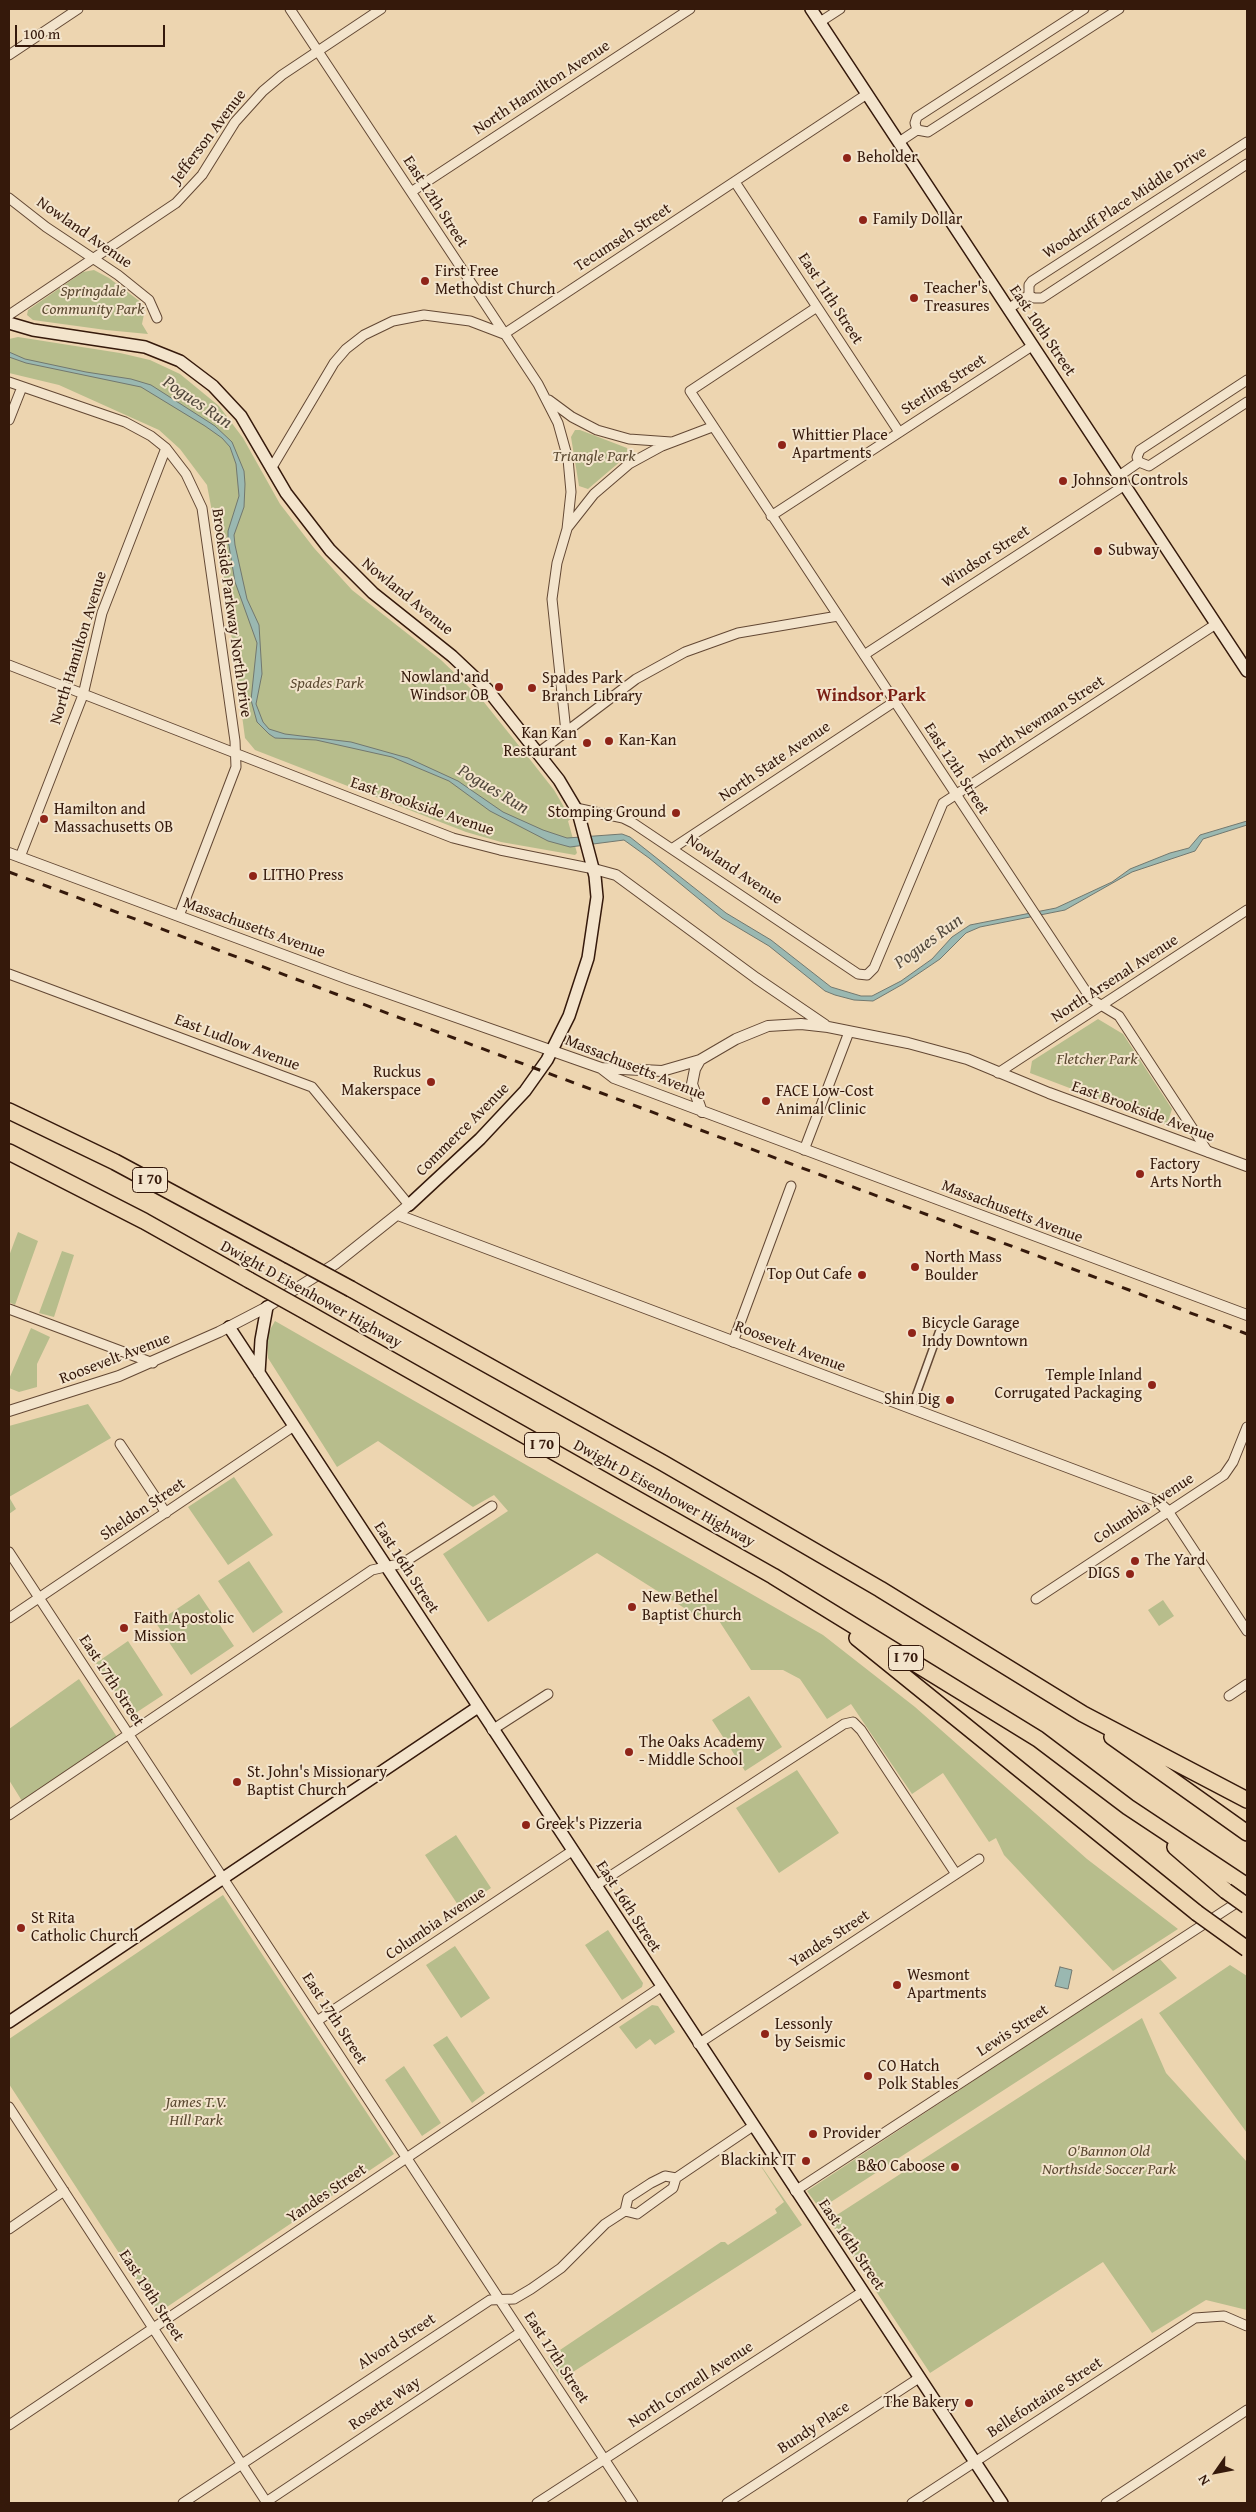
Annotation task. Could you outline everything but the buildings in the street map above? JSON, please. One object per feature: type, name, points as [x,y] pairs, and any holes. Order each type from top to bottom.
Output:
[{"type":"highway","name":"Dwight D Eisenhower Highway","points":[[9,1111],[108,1158],[288,1254],[663,1463],[880,1589],[1066,1704]]},
{"type":"highway","name":"Dwight D Eisenhower Highway","points":[[9,1152],[126,1212],[249,1280],[774,1576],[1038,1740],[1128,1807]]},
{"type":"highway","points":[[774,1576],[864,1642],[1197,1913],[1247,1949]]},
{"type":"highway","name":"I 70","points":[[1066,1704],[1247,1800]]},
{"type":"highway","points":[[1066,1704],[1247,1833]]},
{"type":"highway","name":"I 70","points":[[1128,1807],[1243,1883]]},
{"type":"highway","points":[[1128,1807],[1247,1906]]},
{"type":"main road","name":"East 10th Street","points":[[810,9],[1247,671]]},
{"type":"main road","name":"Nowland Avenue","points":[[9,323],[33,330],[127,343],[153,350],[187,366],[230,402],[246,423],[294,506],[351,574],[384,603],[462,664],[487,689],[538,753],[559,780],[576,808],[594,869]]},
{"type":"main road","name":"Commerce Avenue","points":[[409,1205],[500,1117],[533,1080],[552,1050],[574,1004],[588,958],[596,904],[594,869]]},
{"type":"main road","points":[[259,1373],[261,1340],[267,1307]]},
{"type":"main road","name":"East 16th Street","points":[[229,1327],[698,2044],[1002,2503]]},
{"type":"main road","points":[[9,2022],[478,1707]]},
{"type":"street","points":[[9,55],[78,9]]},
{"type":"street","name":"East 12th Street","points":[[290,9],[546,398],[560,428],[568,464],[570,497],[567,529]]},
{"type":"street","name":"Jefferson Avenue","points":[[9,315],[179,200],[202,175],[232,127],[252,101],[276,80],[381,9]]},
{"type":"street","name":"North Hamilton Avenue","points":[[410,192],[690,9]]},
{"type":"street","points":[[820,22],[840,9]]},
{"type":"street","points":[[917,130],[915,123],[917,117],[1084,9]]},
{"type":"street","points":[[899,142],[917,130],[928,132],[1119,9]]},
{"type":"street","name":"Tecumseh Street","points":[[504,334],[867,94]]},
{"type":"street","name":"Woodruff Place Middle Drive","points":[[1247,142],[1032,281],[1028,285],[1029,294],[1034,298],[1042,298],[1247,164]]},
{"type":"street","name":"East 11th Street","points":[[735,182],[899,432]]},
{"type":"street","name":"Nowland Avenue","points":[[9,198],[46,227],[94,259],[149,300],[157,318]]},
{"type":"street","name":"Woodruff Place Middle Drive","points":[[1008,308],[1029,294]]},
{"type":"street","name":"East 12th Street","points":[[817,307],[690,391],[1091,1000],[1118,1016],[1208,1152]]},
{"type":"street","points":[[271,469],[340,356],[356,340],[376,327],[406,317],[434,316],[470,320],[504,334]]},
{"type":"street","name":"Sterling Street","points":[[771,516],[1032,346]]},
{"type":"street","points":[[1247,380],[1140,450],[1137,457],[1139,462],[1149,466],[1247,402]]},
{"type":"street","name":"Brookside Parkway North Drive","points":[[9,382],[125,422],[151,436],[166,448],[178,462],[193,486],[204,517],[237,753],[236,767],[179,916]]},
{"type":"street","points":[[9,420],[22,387]]},
{"type":"street","points":[[546,398],[572,417],[596,430],[629,439],[671,442]]},
{"type":"street","points":[[566,732],[552,599],[557,562],[567,529],[591,497],[618,472],[671,442],[712,427]]},
{"type":"street","name":"North Hamilton Avenue","points":[[20,857],[83,695],[102,613],[166,448]]},
{"type":"street","name":"Windsor Street","points":[[864,655],[1122,480],[1139,462]]},
{"type":"street","points":[[538,753],[636,679],[698,646],[738,633],[838,616]]},
{"type":"street","name":"North Newman Street","points":[[867,975],[873,970],[943,803],[1216,624]]},
{"type":"street","name":"East Brookside Avenue","points":[[9,665],[453,838],[616,875],[756,978],[828,1027]]},
{"type":"street","name":"North State Avenue","points":[[673,848],[894,702]]},
{"type":"street","name":"Nowland Avenue","points":[[576,808],[623,818],[673,848],[858,974],[867,975]]},
{"type":"street","name":"Massachusetts Avenue","points":[[9,853],[400,998],[601,1068],[614,1078],[702,1112],[1247,1315]]},
{"type":"street","name":"North Arsenal Avenue","points":[[998,1073],[1247,910]]},
{"type":"street","name":"East Ludlow Avenue","points":[[9,974],[312,1087],[409,1205]]},
{"type":"street","name":"East Brookside Avenue","points":[[601,1068],[662,1071],[700,1060],[736,1039],[768,1026],[801,1024],[828,1027],[967,1059],[998,1073],[1247,1166]]},
{"type":"street","points":[[804,1150],[849,1032]]},
{"type":"street","points":[[700,1060],[695,1069],[692,1084],[702,1112]]},
{"type":"street","points":[[733,1342],[791,1186]]},
{"type":"street","name":"Commerce Avenue","points":[[229,1327],[267,1307],[334,1264],[409,1205]]},
{"type":"street","name":"Roosevelt Avenue","points":[[398,1215],[1160,1502],[1168,1511]]},
{"type":"street","points":[[9,1309],[153,1363]]},
{"type":"street","points":[[911,1409],[941,1326]]},
{"type":"street","name":"Roosevelt Avenue","points":[[9,1411],[83,1389],[153,1363],[229,1327]]},
{"type":"street","name":"Sheldon Street","points":[[9,1618],[294,1426]]},
{"type":"street","name":"Columbia Avenue","points":[[1036,1599],[1225,1473],[1233,1462],[1245,1437],[1247,1427]]},
{"type":"street","points":[[120,1444],[166,1513]]},
{"type":"street","points":[[9,1815],[372,1570],[403,1563],[492,1506]]},
{"type":"street","points":[[1168,1511],[1247,1631]]},
{"type":"street","name":"East 17th Street","points":[[9,1552],[633,2503]]},
{"type":"street","points":[[1229,1696],[1247,1684]]},
{"type":"street","points":[[492,1730],[548,1694]]},
{"type":"street","points":[[595,1886],[844,1724],[853,1722],[872,1746],[956,1874]]},
{"type":"street","name":"Columbia Avenue","points":[[317,2021],[572,1850]]},
{"type":"street","name":"Yandes Street","points":[[698,2044],[979,1859]]},
{"type":"street","name":"Lewis Street","points":[[795,2191],[1247,1896]]},
{"type":"street","name":"Yandes Street","points":[[9,2425],[661,1987]]},
{"type":"street","name":"East 19th Street","points":[[9,2107],[267,2503]]},
{"type":"street","name":"Alvord Street","points":[[625,2212],[628,2198],[651,2182],[665,2176],[676,2178],[753,2126]]},
{"type":"street","name":"Alvord Street","points":[[183,2503],[490,2300],[514,2299],[549,2277],[561,2268],[605,2224],[625,2212],[637,2214],[674,2188],[676,2178]]},
{"type":"street","points":[[9,2229],[64,2191]]},
{"type":"street","name":"North Cornell Avenue","points":[[537,2503],[862,2292]]},
{"type":"street","name":"Bellefontaine Street","points":[[912,2503],[1195,2318],[1220,2316],[1247,2326]]},
{"type":"street","name":"Rosette Way","points":[[267,2503],[521,2332]]},
{"type":"street","name":"Bundy Place","points":[[727,2503],[919,2378]]},
{"type":"street","points":[[1106,2503],[1247,2410]]},
{"type":"green space","name":"Springdale Community Park","points":[[94,270],[109,278],[142,303],[145,309],[142,324],[148,334],[33,320],[27,315],[28,310],[83,272]]},
{"type":"green space","name":"Spades Park","points":[[18,337],[120,353],[150,360],[180,374],[219,406],[243,438],[280,504],[314,548],[352,590],[441,660],[463,681],[483,701],[532,762],[554,790],[571,819],[568,821],[577,853],[575,855],[501,842],[466,832],[255,750],[245,738],[222,565],[207,485],[180,449],[159,430],[59,385],[9,373],[9,339]]},
{"type":"green space","name":"Triangle Park","points":[[575,430],[580,430],[627,448],[629,454],[588,489],[579,486],[571,437]]},
{"type":"green space","name":"Fletcher Park","points":[[1098,1019],[1123,1034],[1172,1109],[1167,1125],[1030,1073],[1032,1061]]},
{"type":"green space","points":[[18,1232],[38,1241],[15,1305],[9,1302],[9,1256]]},
{"type":"green space","points":[[62,1251],[74,1255],[54,1317],[39,1313]]},
{"type":"green space","points":[[275,1321],[823,1635],[915,1707],[1087,1859],[1178,1929],[1113,1971],[1004,1855],[996,1838],[989,1842],[943,1773],[912,1794],[851,1704],[827,1719],[800,1679],[783,1670],[751,1670],[712,1610],[697,1616],[597,1553],[488,1622],[443,1554],[508,1511],[494,1495],[473,1507],[378,1441],[337,1467],[268,1358],[267,1335]]},
{"type":"green space","points":[[31,1328],[50,1337],[37,1364],[37,1387],[19,1392],[9,1388],[9,1379]]},
{"type":"green space","points":[[88,1404],[111,1438],[9,1497],[9,1426]]},
{"type":"green space","points":[[234,1477],[273,1535],[228,1565],[188,1507]]},
{"type":"green space","points":[[9,1497],[16,1509],[9,1514]]},
{"type":"green space","points":[[249,1561],[283,1612],[253,1633],[218,1581]]},
{"type":"green space","points":[[199,1594],[234,1646],[191,1675],[156,1623]]},
{"type":"green space","points":[[1163,1600],[1174,1616],[1159,1626],[1148,1610]]},
{"type":"green space","points":[[128,1641],[163,1695],[131,1716],[96,1663]]},
{"type":"green space","points":[[79,1679],[117,1737],[22,1801],[9,1780],[9,1729]]},
{"type":"green space","points":[[749,1696],[782,1747],[745,1771],[712,1720]]},
{"type":"green space","points":[[797,1770],[839,1833],[779,1873],[736,1808]]},
{"type":"green space","points":[[456,1835],[491,1888],[460,1908],[425,1855]]},
{"type":"green space","name":"James T.V. Hill Park","points":[[223,1895],[394,2154],[158,2313],[9,2084],[9,2039]]},
{"type":"green space","points":[[608,1930],[643,1983],[642,1987],[622,2000],[585,1945]]},
{"type":"green space","points":[[455,1946],[490,1998],[461,2018],[426,1965]]},
{"type":"green space","points":[[1159,1958],[1177,1978],[820,2209],[807,2191]]},
{"type":"green space","points":[[1230,1965],[1247,1976],[1247,2133],[1159,2013]]},
{"type":"green space","points":[[652,2005],[658,2006],[675,2032],[655,2045],[650,2039],[636,2049],[619,2027]]},
{"type":"green space","name":"O'Bannon Old Northside Soccer Park","points":[[1142,2018],[1166,2073],[1247,2162],[1247,2310],[1206,2300],[1152,2333],[1103,2262],[930,2373],[829,2220]]},
{"type":"green space","points":[[447,2036],[485,2093],[472,2103],[433,2045]]},
{"type":"green space","points":[[404,2066],[441,2123],[422,2136],[385,2080]]},
{"type":"green space","points":[[751,2151],[802,2225],[562,2379],[548,2358],[721,2242],[725,2242],[728,2245],[777,2213],[775,2209],[784,2202]]},
{"type":"water","points":[[9,352],[25,359],[131,379],[151,385],[215,426],[232,442],[244,471],[245,484],[244,507],[234,535],[235,545],[247,599],[259,625],[262,674],[256,704],[263,722],[269,729],[285,734],[351,742],[408,758],[458,781],[503,812],[543,830],[567,838],[622,834],[630,837],[726,913],[771,940],[831,987],[861,996],[872,996],[901,981],[932,959],[952,937],[970,925],[1056,908],[1112,882],[1130,869],[1170,853],[1189,848],[1200,835],[1247,821],[1247,825],[1203,839],[1195,851],[1132,872],[1065,910],[980,927],[966,933],[940,959],[903,984],[873,1001],[854,1000],[835,995],[825,991],[769,946],[722,918],[624,840],[570,847],[548,841],[490,811],[449,781],[392,757],[316,740],[275,738],[269,734],[257,722],[251,700],[257,643],[235,582],[228,540],[228,531],[239,496],[236,464],[230,447],[222,438],[205,426],[141,387],[26,363],[9,357]]},
{"type":"water","points":[[1060,1967],[1072,1970],[1068,1989],[1055,1986]]},
{"type":"railway","points":[[9,872],[1247,1334]]},
{"type":"place","name":"Beholder","points":[[847,158]]},
{"type":"place","name":"Family Dollar","points":[[863,220]]},
{"type":"place","name":"First Free Methodist Church","points":[[425,281]]},
{"type":"place","name":"Teacher's Treasures","points":[[914,298]]},
{"type":"place","name":"Whittier Place Apartments","points":[[782,445]]},
{"type":"place","name":"Johnson Controls","points":[[1063,481]]},
{"type":"place","name":"Subway","points":[[1098,551]]},
{"type":"place","name":"Nowland and Windsor OB","points":[[499,687]]},
{"type":"place","name":"Spades Park Branch Library","points":[[532,688]]},
{"type":"place","name":"Kan-Kan","points":[[609,741]]},
{"type":"place","name":"Kan Kan Restaurant","points":[[587,743]]},
{"type":"place","name":"Stomping Ground","points":[[676,813]]},
{"type":"place","name":"Hamilton and Massachusetts OB","points":[[44,819]]},
{"type":"place","name":"LITHO Press","points":[[253,876]]},
{"type":"place","name":"Ruckus Makerspace","points":[[431,1082]]},
{"type":"place","name":"FACE Low-Cost Animal Clinic","points":[[766,1101]]},
{"type":"place","name":"Factory Arts North","points":[[1140,1174]]},
{"type":"place","name":"North Mass Boulder","points":[[915,1267]]},
{"type":"place","name":"Top Out Cafe","points":[[862,1275]]},
{"type":"place","name":"Bicycle Garage Indy Downtown","points":[[912,1333]]},
{"type":"place","name":"Temple Inland Corrugated Packaging","points":[[1152,1385]]},
{"type":"place","name":"Shin Dig","points":[[950,1400]]},
{"type":"place","name":"The Yard","points":[[1135,1561]]},
{"type":"place","name":"DIGS","points":[[1130,1574]]},
{"type":"place","name":"New Bethel Baptist Church","points":[[632,1607]]},
{"type":"place","name":"Faith Apostolic Mission","points":[[124,1628]]},
{"type":"place","name":"The Oaks Academy - Middle School","points":[[629,1752]]},
{"type":"place","name":"St. John's Missionary Baptist Church","points":[[237,1782]]},
{"type":"place","name":"Greek's Pizzeria","points":[[526,1825]]},
{"type":"place","name":"St Rita Catholic Church","points":[[21,1928]]},
{"type":"place","name":"Wesmont Apartments","points":[[897,1985]]},
{"type":"place","name":"Lessonly by Seismic","points":[[765,2034]]},
{"type":"place","name":"CO Hatch Polk Stables","points":[[868,2076]]},
{"type":"place","name":"Provider","points":[[813,2134]]},
{"type":"place","name":"Blackink IT","points":[[806,2161]]},
{"type":"place","name":"B&O Caboose","points":[[955,2167]]},
{"type":"place","name":"The Bakery","points":[[969,2403]]},
{"type":"district","name":"Windsor Park","points":[[871,696]]},
{"type":"water label","name":"Pogues Run","points":[[197,403]]},
{"type":"water label","name":"Pogues Run","points":[[493,790]]},
{"type":"water label","name":"Pogues Run","points":[[929,942]]}]
